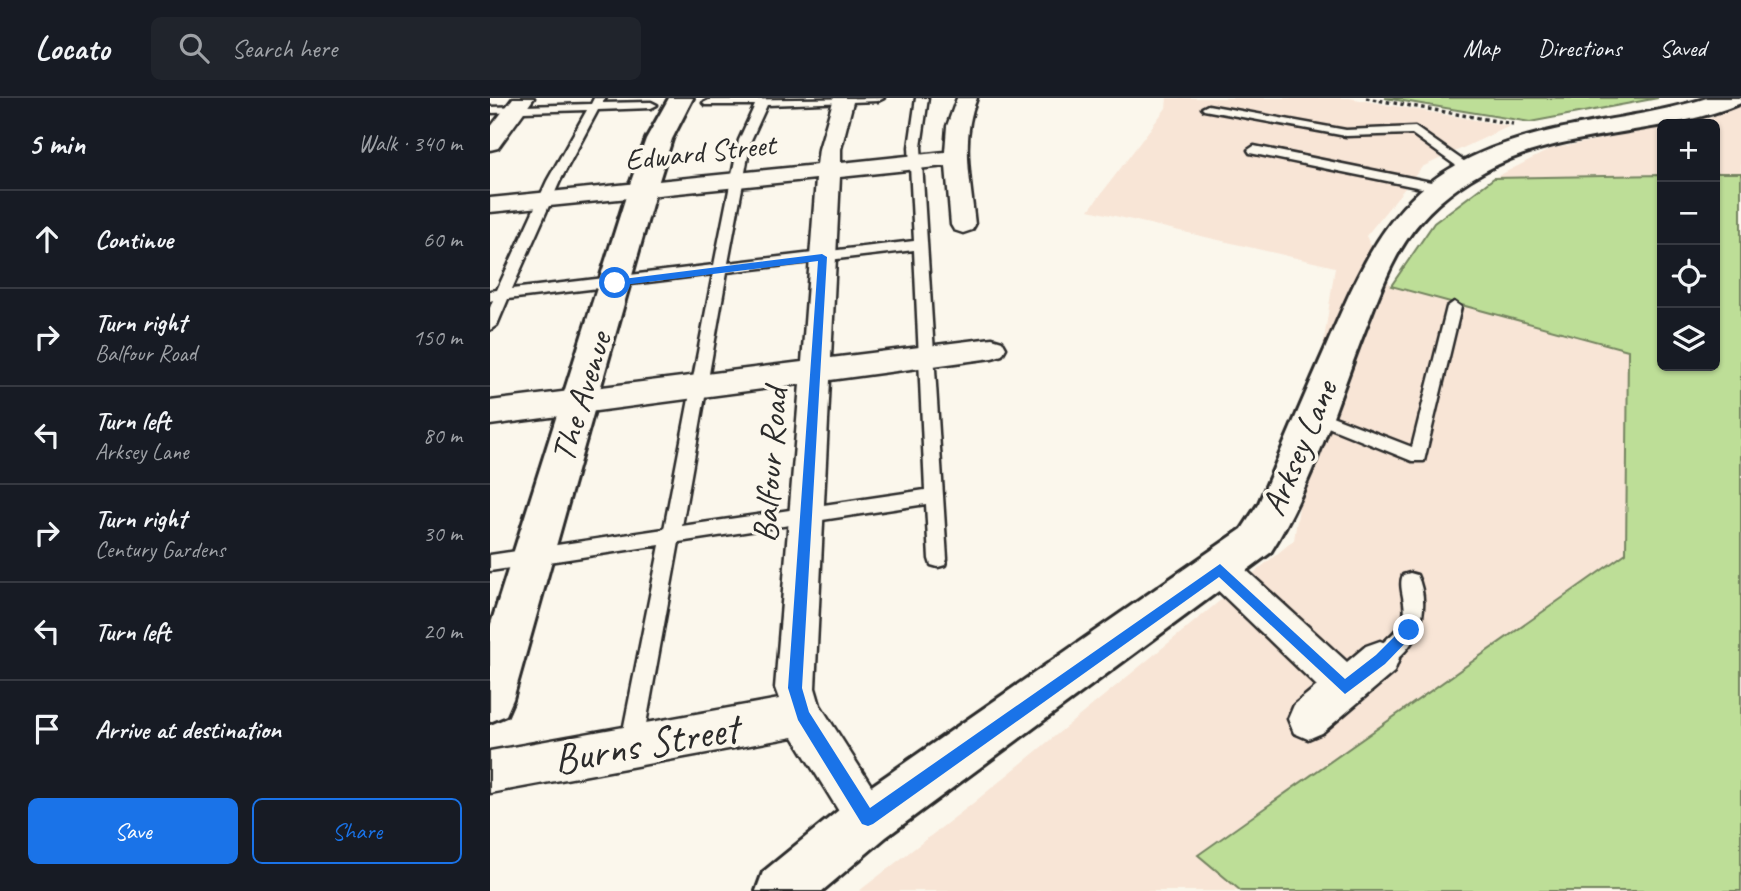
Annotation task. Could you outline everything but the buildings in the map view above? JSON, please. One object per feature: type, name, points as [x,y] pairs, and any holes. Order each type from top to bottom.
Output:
[{"type":"street","points":[[963,225],[957,127],[961,108],[967,98]]},
{"type":"street","name":"Arksey Lane","points":[[782,891],[868,819],[1256,541],[1275,512],[1374,269],[1398,229],[1455,179],[1518,147],[1552,138],[1680,115],[1732,98]]},
{"type":"street","name":"Balfour Road","points":[[844,99],[830,149],[828,170],[795,688],[803,715],[868,819]]},
{"type":"street","name":"The Avenue","points":[[490,699],[642,190],[659,139],[681,102]]},
{"type":"street","points":[[490,144],[520,103]]},
{"type":"street","name":"Edward Street","points":[[490,205],[958,158]]},
{"type":"street","points":[[490,413],[992,348]]},
{"type":"street","points":[[1220,569],[1345,687]]},
{"type":"street","points":[[1308,719],[1380,659]]},
{"type":"street","name":"Burns Street","points":[[490,772],[803,715]]},
{"type":"lane","points":[[490,110],[520,103],[878,98]]},
{"type":"lane","points":[[922,98],[916,131],[916,162],[938,559]]},
{"type":"lane","points":[[631,746],[700,386],[736,180],[745,141],[763,100]]},
{"type":"lane","points":[[490,325],[496,295],[570,146],[598,102]]},
{"type":"lane","points":[[1208,108],[1346,133],[1415,130],[1455,179]]},
{"type":"lane","points":[[1254,150],[1455,179]]},
{"type":"lane","points":[[496,295],[920,245]]},
{"type":"lane","points":[[1314,415],[1418,456],[1454,307]]},
{"type":"lane","points":[[490,563],[934,496]]},
{"type":"lane","points":[[1380,659],[1409,630],[1416,599],[1410,581]]},
{"type":"path","points":[[1366,98],[1527,126],[1552,138]]},
{"type":"shaded area","points":[[1167,98],[1349,98],[1510,126],[1422,167],[1366,236],[1391,286],[1628,350],[1626,553],[1198,854],[1241,891],[859,891],[972,804],[1294,540],[1335,267],[1089,210],[1166,108]]},
{"type":"shaded area","points":[[1741,105],[1741,173],[1720,173],[1720,119],[1702,119]]},
{"type":"shaded area","points":[[1657,128],[1657,175],[1494,178],[1551,149]]},
{"type":"green space","points":[[1385,98],[1658,98],[1530,122]]},
{"type":"green space","points":[[1720,173],[1741,173],[1741,891],[1241,891],[1198,855],[1626,553],[1628,350],[1391,286],[1434,223],[1494,178],[1657,175],[1657,371],[1720,371]]},
{"type":"route","points":[[615,283],[822,257],[795,688],[803,715],[868,819],[1220,569],[1345,687],[1380,659],[1409,630]]}]
